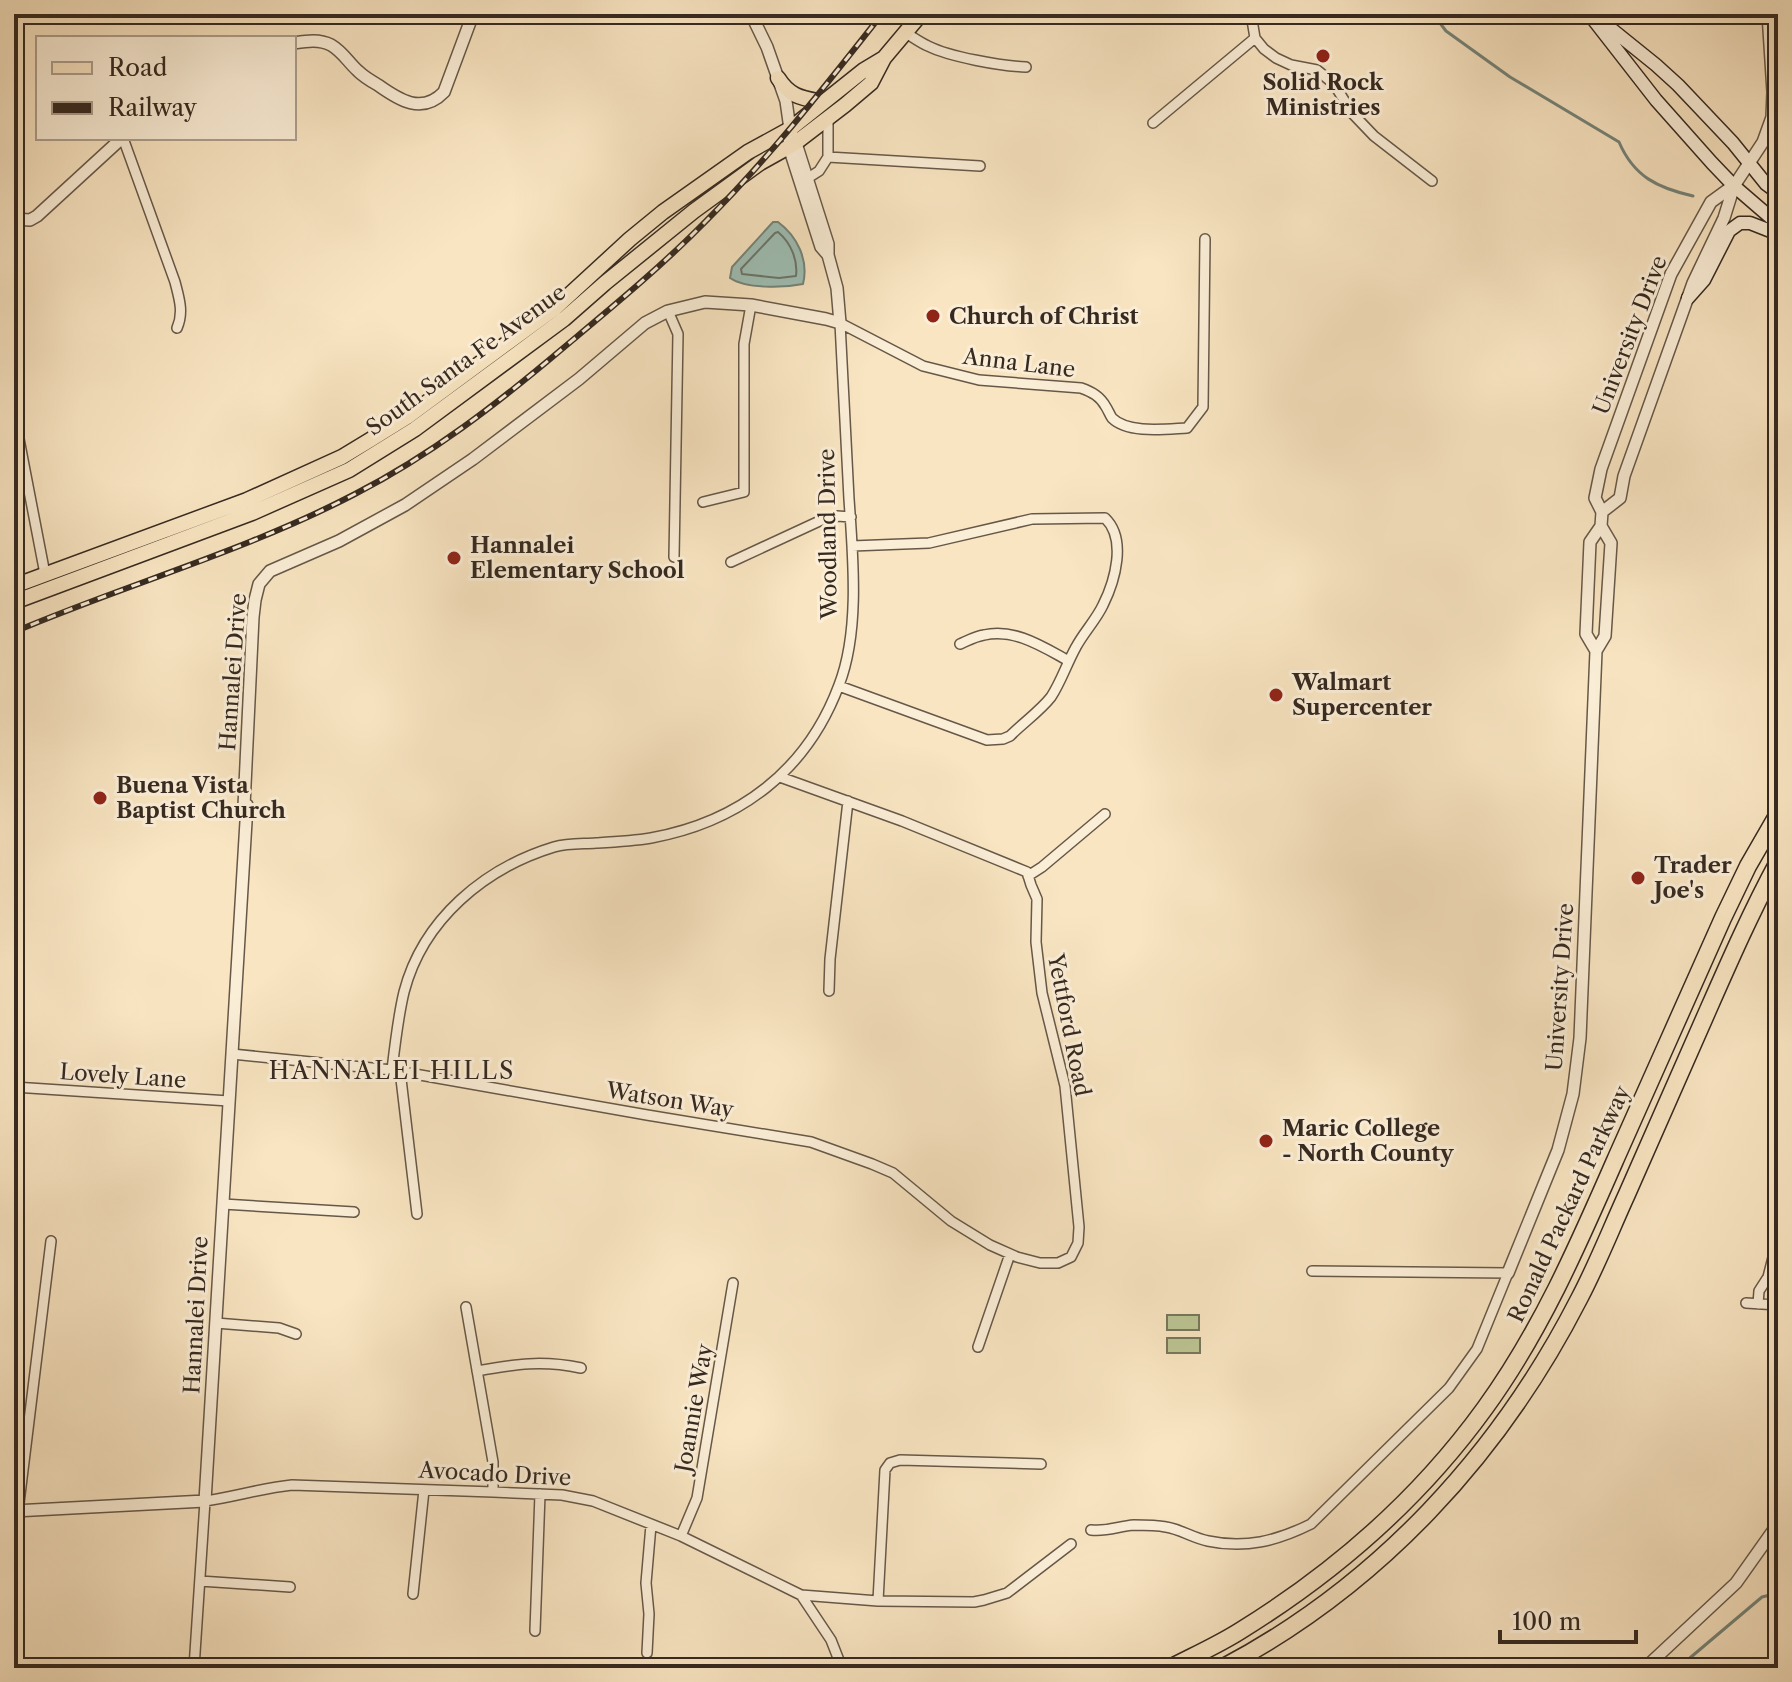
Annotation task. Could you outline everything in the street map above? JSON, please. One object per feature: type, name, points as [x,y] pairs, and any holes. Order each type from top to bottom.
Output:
[{"type":"highway","points":[[1758,848],[1778,806]]},
{"type":"highway","name":"Ronald Packard Parkway","points":[[1170,1668],[1238,1632],[1302,1590],[1351,1552],[1421,1485],[1485,1408],[1555,1294],[1717,932],[1778,814]]},
{"type":"highway","name":"Ronald Packard Parkway","points":[[1222,1668],[1322,1607],[1364,1573],[1407,1534],[1461,1477],[1498,1431],[1531,1383],[1581,1296],[1739,941],[1778,862]]},
{"type":"main road","name":"South Santa Fe Avenue","points":[[14,602],[252,513],[349,470],[415,429],[564,319],[633,260],[656,226],[687,202],[828,119],[871,83],[884,58],[921,14]]},
{"type":"main road","points":[[1591,14],[1678,85],[1733,143],[1766,184],[1778,193]]},
{"type":"main road","points":[[1591,14],[1656,100],[1734,186],[1778,224]]},
{"type":"main road","name":"South Santa Fe Avenue","points":[[14,586],[247,500],[357,448],[407,417],[555,308],[663,212],[748,152],[792,139],[822,102],[884,58]]},
{"type":"main road","points":[[778,78],[788,91],[822,102]]},
{"type":"main road","points":[[1688,298],[1704,280],[1729,231],[1740,223],[1760,226],[1778,234]]},
{"type":"street","points":[[296,43],[313,41],[329,44],[359,72],[386,91],[407,103],[422,104],[436,101],[444,92],[473,14]]},
{"type":"street","points":[[751,14],[767,47],[786,101],[792,139]]},
{"type":"street","name":"University Drive","points":[[1602,512],[1620,498],[1624,476],[1693,283],[1724,218],[1734,186],[1763,142],[1772,117],[1768,14]]},
{"type":"street","points":[[1252,15],[1255,38],[1264,49],[1291,65],[1317,70],[1334,84],[1352,113],[1374,136],[1432,181]]},
{"type":"street","points":[[906,33],[940,51],[1026,67]]},
{"type":"street","points":[[1153,123],[1255,38]]},
{"type":"street","points":[[808,178],[819,171],[828,157],[828,119]]},
{"type":"street","name":"Woodland Drive","points":[[417,1214],[401,1079],[392,1070],[405,989],[420,953],[447,912],[471,890],[509,865],[555,847],[650,838],[700,826],[737,808],[780,777],[813,738],[839,686],[849,645],[853,606],[851,517],[837,288],[828,244],[808,178],[792,139]]},
{"type":"street","name":"Woodland Drive","points":[[792,139],[821,247],[828,255]]},
{"type":"street","points":[[14,219],[30,220],[37,216],[121,140]]},
{"type":"street","points":[[124,140],[175,282],[181,313],[177,328]]},
{"type":"street","points":[[828,157],[980,166]]},
{"type":"street","name":"University Drive","points":[[1596,651],[1586,634],[1590,542],[1601,526],[1602,512],[1595,498],[1601,469],[1671,274],[1711,202],[1734,186]]},
{"type":"street","name":"Anna Lane","points":[[840,323],[923,366],[979,380],[1081,388],[1093,392],[1105,404],[1111,417],[1123,424],[1150,430],[1187,428],[1203,407],[1205,239]]},
{"type":"street","name":"Hannalei Drive","points":[[194,1668],[247,805],[244,806],[253,617],[259,584],[270,571],[339,541],[405,505],[473,459],[579,379],[645,323],[668,311],[705,302],[751,305],[840,323]]},
{"type":"street","points":[[703,502],[744,492],[744,344],[751,305]]},
{"type":"street","points":[[668,311],[678,334],[674,557]]},
{"type":"street","points":[[14,413],[45,574]]},
{"type":"street","points":[[731,562],[826,518],[851,517]]},
{"type":"street","points":[[839,686],[987,740],[1010,736],[1051,696],[1077,645],[1103,607],[1113,580],[1116,560],[1116,535],[1113,525],[1105,518],[1032,519],[929,543],[852,546]]},
{"type":"street","name":"University Drive","points":[[1091,1530],[1105,1531],[1134,1525],[1167,1527],[1208,1541],[1240,1544],[1287,1536],[1311,1524],[1449,1388],[1477,1349],[1558,1150],[1573,1094],[1580,1038],[1596,651],[1605,636],[1611,543],[1601,526]]},
{"type":"street","points":[[960,644],[985,634],[1011,635],[1028,639],[1069,661]]},
{"type":"street","points":[[780,777],[1004,861],[1027,872],[1028,876],[1105,814]]},
{"type":"street","points":[[829,991],[848,801]]},
{"type":"street","name":"Yettford Road","points":[[1028,876],[1037,899],[1036,942],[1044,1006],[1065,1086],[1079,1227],[1078,1243],[1071,1257]]},
{"type":"street","name":"Watson Way","points":[[232,1054],[392,1070],[811,1142],[893,1173],[951,1221],[1010,1254],[1040,1263],[1058,1263],[1071,1257]]},
{"type":"street","name":"Lovely Lane","points":[[14,1087],[229,1101]]},
{"type":"street","points":[[223,1204],[354,1212]]},
{"type":"street","points":[[1758,1304],[1759,1291],[1768,1277],[1778,1238]]},
{"type":"street","points":[[16,1511],[51,1241]]},
{"type":"street","points":[[978,1347],[1010,1254]]},
{"type":"street","points":[[1312,1271],[1508,1273]]},
{"type":"street","name":"Joannie Way","points":[[681,1536],[697,1498],[733,1283]]},
{"type":"street","points":[[1746,1303],[1778,1305]]},
{"type":"street","points":[[466,1307],[493,1462],[493,1492]]},
{"type":"street","points":[[216,1323],[279,1328],[296,1334]]},
{"type":"street","points":[[477,1371],[522,1363],[557,1363],[581,1368]]},
{"type":"street","points":[[878,1601],[885,1470],[890,1463],[900,1460],[1041,1464]]},
{"type":"street","name":"Avocado Drive","points":[[16,1511],[205,1501],[292,1485],[562,1495],[593,1501],[681,1536],[801,1595],[878,1601],[974,1602],[990,1599],[1007,1593],[1071,1544]]},
{"type":"street","points":[[413,1594],[424,1490]]},
{"type":"street","points":[[535,1631],[540,1494]]},
{"type":"street","points":[[1645,1668],[1736,1583],[1778,1520]]},
{"type":"street","points":[[647,1653],[649,1614],[646,1583],[651,1525]]},
{"type":"street","points":[[200,1581],[290,1587]]},
{"type":"street","points":[[801,1595],[831,1640],[842,1668]]},
{"type":"green space","points":[[1167,1315],[1199,1315],[1199,1330],[1167,1330]]},
{"type":"green space","points":[[1167,1338],[1200,1338],[1200,1353],[1167,1353]]},
{"type":"water","points":[[773,222],[785,228],[800,249],[804,266],[803,284],[765,287],[730,278],[732,267]]},
{"type":"waterway","points":[[1433,14],[1446,31],[1510,77],[1619,142],[1632,164],[1648,179],[1693,196]]},
{"type":"waterway","points":[[1678,1668],[1762,1597],[1778,1593]]},
{"type":"railway","points":[[14,632],[314,514],[383,479],[463,428],[636,287],[689,238],[775,146],[882,14]]},
{"type":"place","name":"Solid Rock Ministries","points":[[1323,56]]},
{"type":"place","name":"Church of Christ","points":[[933,316]]},
{"type":"place","name":"Hannalei Elementary School","points":[[454,558]]},
{"type":"place","name":"Walmart Supercenter","points":[[1276,695]]},
{"type":"place","name":"Buena Vista Baptist Church","points":[[100,798]]},
{"type":"place","name":"Trader Joe's","points":[[1638,878]]},
{"type":"place","name":"Maric College - North County","points":[[1266,1141]]},
{"type":"district","name":"HANNALEI HILLS","points":[[392,1070]]}]
